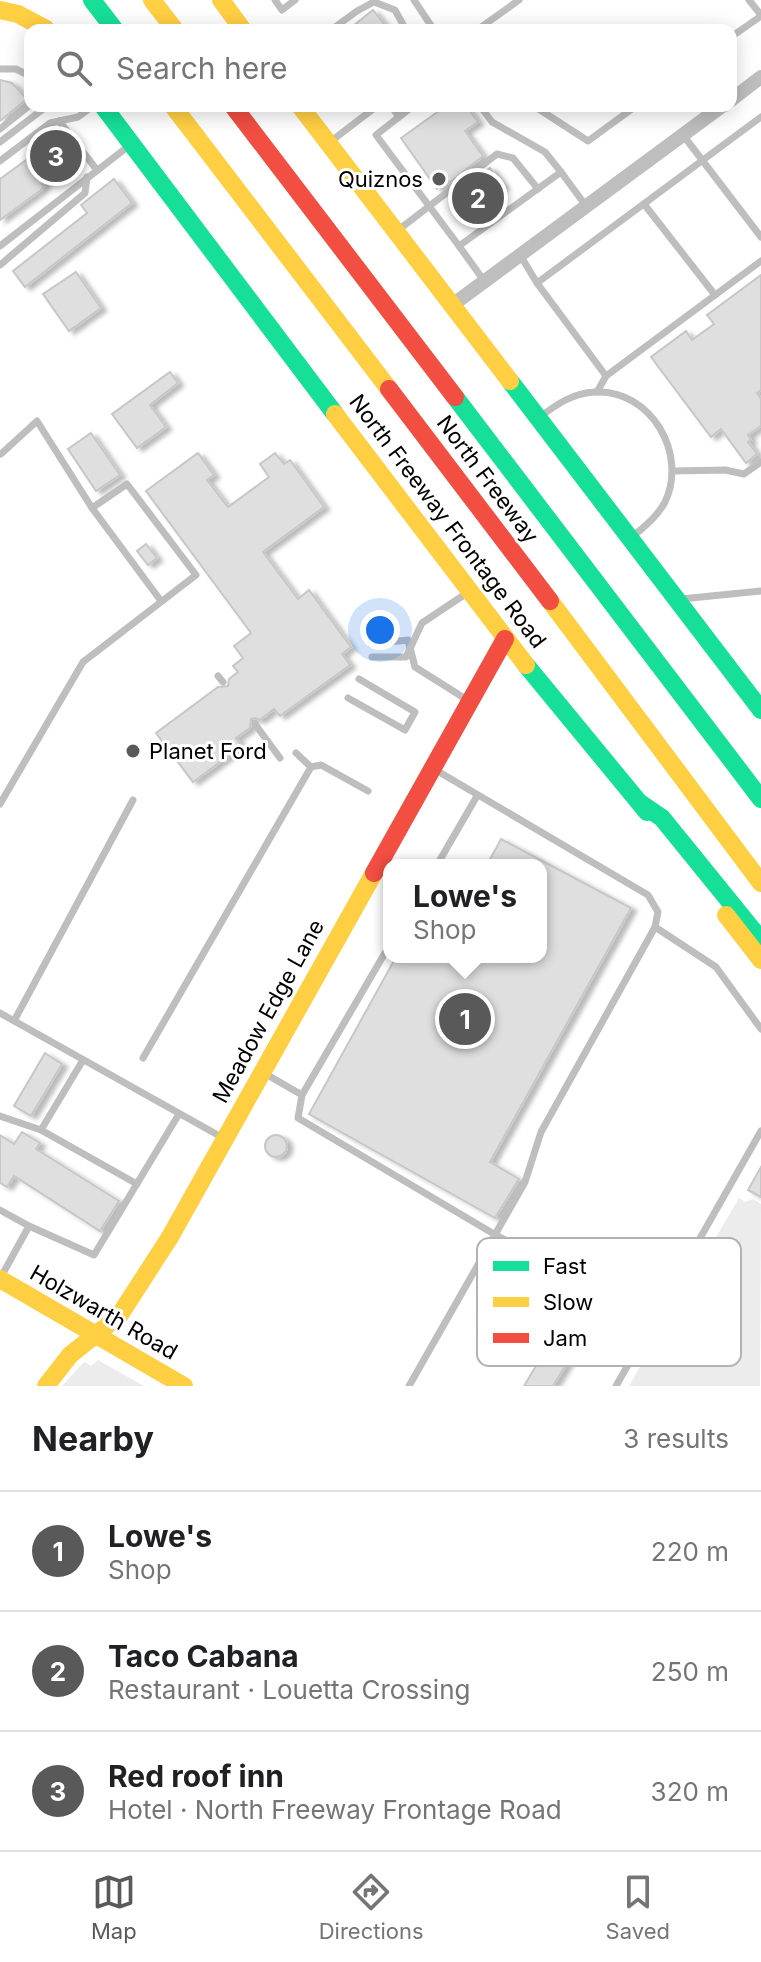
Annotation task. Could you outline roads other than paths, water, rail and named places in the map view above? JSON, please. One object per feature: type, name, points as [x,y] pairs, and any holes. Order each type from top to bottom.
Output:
[{"type":"main road","points":[[24,0],[42,24]]},
{"type":"main road","points":[[92,0],[110,24]]},
{"type":"main road","points":[[152,0],[170,24]]},
{"type":"main road","points":[[221,0],[239,24]]},
{"type":"main road","points":[[0,10],[18,14],[36,24]]},
{"type":"main road","name":"North Freeway Frontage Road","points":[[108,112],[505,639],[640,803],[761,960]]},
{"type":"main road","name":"North Freeway","points":[[178,112],[475,501],[761,883]]},
{"type":"main road","name":"North Freeway","points":[[238,112],[761,799]]},
{"type":"main road","points":[[305,112],[761,710]]},
{"type":"main road","name":"Meadow Edge Lane","points":[[46,1386],[70,1355],[119,1316],[170,1237],[505,639]]},
{"type":"main road","points":[[640,803],[662,818],[761,940]]},
{"type":"main road","name":"Holzwarth Road","points":[[0,1279],[184,1386]]},
{"type":"street","points":[[737,95],[761,77]]},
{"type":"street","points":[[451,306],[714,112]]},
{"type":"lane","points":[[275,0],[282,10],[295,0]]},
{"type":"lane","points":[[414,0],[430,24]]},
{"type":"lane","points":[[485,24],[519,0]]},
{"type":"lane","points":[[737,33],[761,16],[749,0]]},
{"type":"lane","points":[[339,24],[374,2],[395,10],[403,24]]},
{"type":"lane","points":[[0,69],[16,69],[24,73]]},
{"type":"lane","points":[[0,129],[24,110]]},
{"type":"lane","points":[[0,142],[39,112]]},
{"type":"lane","points":[[0,161],[50,123],[78,117],[85,112]]},
{"type":"lane","points":[[328,143],[369,112]]},
{"type":"lane","points":[[395,112],[399,117]]},
{"type":"lane","points":[[405,112],[376,135],[485,282]]},
{"type":"lane","points":[[484,112],[492,122],[545,152],[586,206]]},
{"type":"lane","points":[[543,112],[588,141],[628,112]]},
{"type":"lane","points":[[537,283],[761,117]]},
{"type":"lane","points":[[59,121],[74,140]]},
{"type":"lane","points":[[683,135],[761,237]]},
{"type":"lane","points":[[0,246],[132,144]]},
{"type":"lane","points":[[83,152],[97,170]]},
{"type":"lane","points":[[396,233],[497,154],[513,158],[538,189]]},
{"type":"lane","points":[[459,246],[561,172]]},
{"type":"lane","points":[[0,265],[85,193],[87,177]]},
{"type":"lane","points":[[644,204],[715,295]]},
{"type":"lane","points":[[520,255],[606,376]]},
{"type":"lane","points":[[597,392],[606,376],[761,261]]},
{"type":"lane","points":[[538,418],[561,401],[597,392],[621,397],[645,410],[666,437],[673,471],[666,500],[658,513],[631,538]]},
{"type":"lane","points":[[1,454],[37,421],[92,508],[161,601]]},
{"type":"lane","points":[[673,471],[725,470],[744,474],[761,462]]},
{"type":"lane","points":[[0,804],[83,662],[196,575],[127,484],[92,508]]},
{"type":"lane","points":[[372,657],[406,657],[422,623],[469,591]]},
{"type":"lane","points":[[679,600],[761,591]]},
{"type":"lane","points":[[371,644],[408,640],[415,667],[469,701]]},
{"type":"lane","points":[[348,698],[405,730],[415,712],[359,679]]},
{"type":"lane","points":[[255,724],[280,758]]},
{"type":"lane","points":[[296,753],[311,767]]},
{"type":"lane","points":[[143,1058],[311,767],[321,765],[368,791]]},
{"type":"lane","points":[[432,768],[648,895],[658,912],[655,927],[541,1132],[525,1182],[492,1238]]},
{"type":"lane","points":[[440,859],[477,796]]},
{"type":"lane","points":[[14,1021],[133,800]]},
{"type":"lane","points":[[655,927],[716,967],[761,1029]]},
{"type":"lane","points":[[383,956],[302,1095],[298,1118],[502,1238]]},
{"type":"lane","points":[[0,1013],[225,1139]]},
{"type":"lane","points":[[41,1130],[83,1060]]},
{"type":"lane","points":[[262,1072],[302,1095]]},
{"type":"lane","points":[[0,1210],[94,1255],[179,1114]]},
{"type":"lane","points":[[0,1116],[41,1130],[137,1184]]},
{"type":"lane","points":[[700,1238],[761,1131]]},
{"type":"lane","points":[[0,1279],[29,1226]]},
{"type":"lane","points":[[409,1386],[477,1264]]},
{"type":"lane","points":[[616,1386],[627,1366]]},
{"type":"place","name":"Red roof inn","points":[[56,156]]},
{"type":"place","name":"Quiznos","points":[[439,179]]},
{"type":"place","name":"Taco Cabana","points":[[478,198]]},
{"type":"place","name":"Planet Ford","points":[[133,751]]},
{"type":"place","name":"Lowe's","points":[[465,1019]]}]
